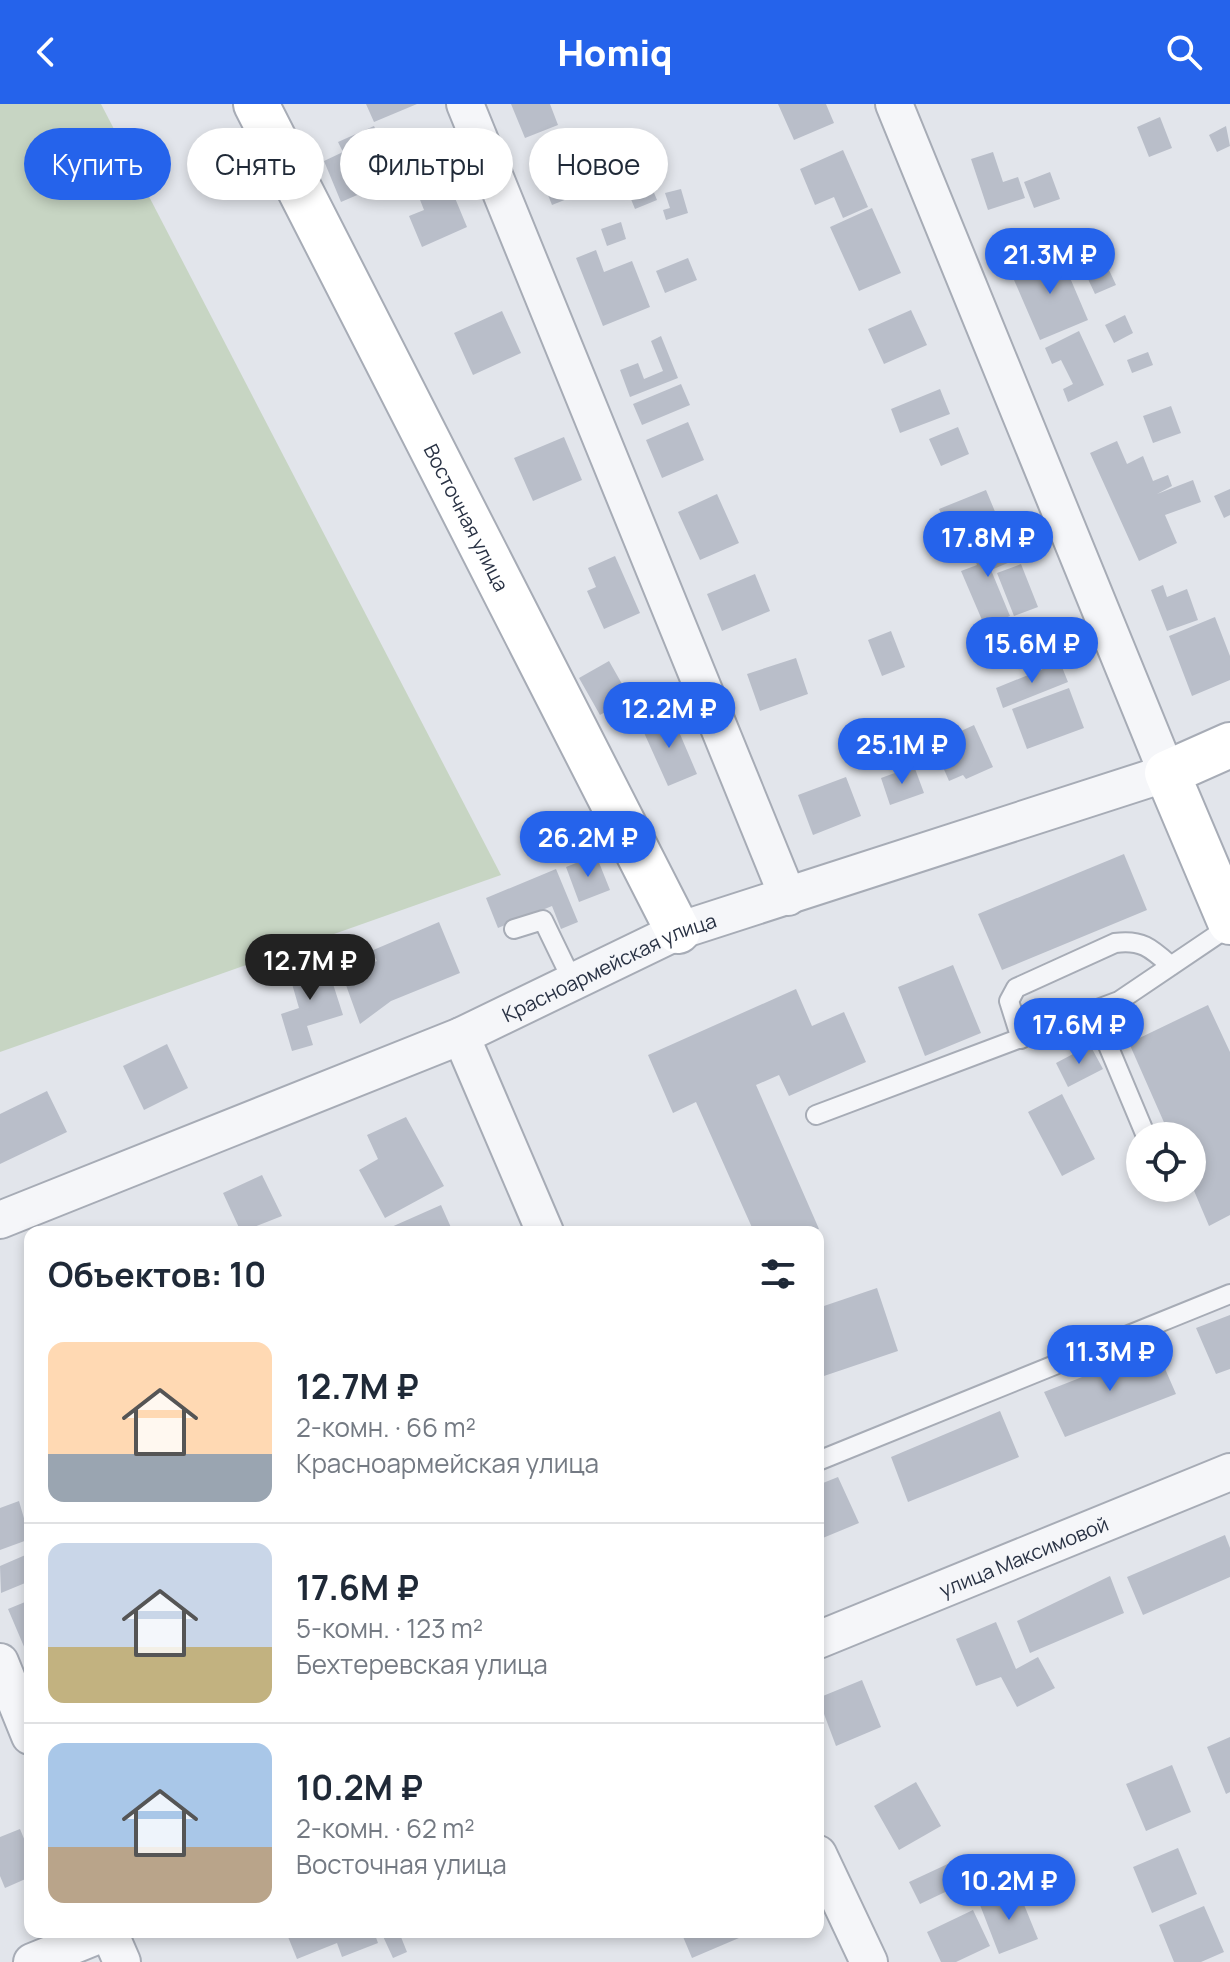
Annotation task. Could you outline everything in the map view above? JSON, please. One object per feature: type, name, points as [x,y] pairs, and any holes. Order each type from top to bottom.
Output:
[{"type":"street","name":"Восточная улица","points":[[256,104],[678,931]]},
{"type":"street","points":[[465,104],[788,897]]},
{"type":"street","points":[[894,104],[1230,924]]},
{"type":"street","name":"Красноармейская улица","points":[[0,1220],[461,1036],[678,931],[1167,773],[1230,745]]},
{"type":"street","points":[[461,1036],[542,1226]]},
{"type":"street","name":"улица Максимовой","points":[[824,1638],[1230,1472]]},
{"type":"street","points":[[0,1662],[24,1721]]},
{"type":"street","points":[[824,1867],[869,1962]]},
{"type":"street","points":[[32,1962],[93,1938]]},
{"type":"street","points":[[111,1938],[122,1962]]},
{"type":"lane","points":[[514,929],[543,920],[573,982]]},
{"type":"lane","points":[[816,1115],[1119,1001],[1230,924]]},
{"type":"lane","points":[[1021,1039],[1009,1001],[1016,988],[1115,943],[1145,943],[1171,966]]},
{"type":"lane","points":[[1094,1012],[1140,1122]]},
{"type":"lane","points":[[824,1459],[1230,1294]]},
{"type":"green space","points":[[0,104],[101,104],[113,128],[24,128],[24,200],[151,200],[501,875],[0,1052]]},
{"type":"building","points":[[366,104],[417,104],[374,122]]},
{"type":"building","points":[[511,104],[550,104],[558,125],[529,128],[529,136],[525,138]]},
{"type":"building","points":[[778,104],[826,104],[834,123],[794,140]]},
{"type":"building","points":[[1160,117],[1172,148],[1149,157],[1137,127]]},
{"type":"building","points":[[1226,126],[1230,146],[1217,152],[1209,135]]},
{"type":"building","points":[[843,150],[868,207],[843,218],[834,197],[815,205],[800,169]]},
{"type":"building","points":[[993,152],[1003,182],[1018,177],[1025,198],[988,210],[971,159]]},
{"type":"building","points":[[340,153],[340,200],[324,161]]},
{"type":"building","points":[[1050,172],[1060,199],[1034,208],[1024,182]]},
{"type":"building","points":[[681,189],[688,213],[666,220],[663,210],[670,208],[668,192]]},
{"type":"building","points":[[420,200],[456,200],[467,227],[422,247],[409,216],[424,210]]},
{"type":"building","points":[[631,200],[657,200],[635,209]]},
{"type":"building","points":[[872,208],[901,273],[859,291],[830,227]]},
{"type":"building","points":[[621,222],[626,239],[607,246],[601,229]]},
{"type":"building","points":[[596,250],[604,272],[632,261],[650,307],[603,326],[576,258]]},
{"type":"building","points":[[1059,252],[1088,320],[1040,340],[1011,273]]},
{"type":"building","points":[[1102,255],[1116,285],[1095,294],[1081,264]]},
{"type":"building","points":[[688,258],[697,280],[665,293],[656,271]]},
{"type":"building","points":[[911,310],[927,345],[884,364],[868,329]]},
{"type":"building","points":[[502,311],[521,353],[473,375],[454,333]]},
{"type":"building","points":[[1125,315],[1133,333],[1114,343],[1105,325]]},
{"type":"building","points":[[1079,331],[1104,385],[1068,402],[1063,389],[1073,384],[1061,360],[1052,364],[1045,348]]},
{"type":"building","points":[[661,336],[678,378],[630,397],[620,370],[638,363],[644,379],[663,371],[651,341]]},
{"type":"building","points":[[1148,352],[1153,365],[1132,373],[1127,360]]},
{"type":"building","points":[[681,384],[690,405],[642,425],[633,404]]},
{"type":"building","points":[[940,389],[950,414],[900,433],[891,409]]},
{"type":"building","points":[[1171,406],[1181,433],[1153,443],[1143,416]]},
{"type":"building","points":[[688,422],[704,460],[662,478],[646,440]]},
{"type":"building","points":[[958,427],[969,454],[941,466],[929,439]]},
{"type":"building","points":[[564,437],[582,480],[533,501],[514,458]]},
{"type":"building","points":[[1117,441],[1127,464],[1143,456],[1153,481],[1168,475],[1172,486],[1157,494],[1193,480],[1201,502],[1165,515],[1177,543],[1139,561],[1090,453]]},
{"type":"building","points":[[1230,489],[1230,515],[1224,518],[1214,496]]},
{"type":"building","points":[[986,490],[996,514],[950,533],[939,509]]},
{"type":"building","points":[[717,494],[739,543],[700,560],[678,512]]},
{"type":"building","points":[[1004,535],[1015,560],[991,570],[1010,616],[985,627],[961,571],[977,565],[970,549]]},
{"type":"building","points":[[615,556],[640,613],[604,629],[587,591],[596,587],[588,568]]},
{"type":"building","points":[[1021,564],[1038,607],[1014,616],[997,573]]},
{"type":"building","points":[[755,574],[770,611],[722,631],[707,594]]},
{"type":"building","points":[[1163,585],[1167,597],[1187,589],[1198,620],[1167,631],[1151,590]]},
{"type":"building","points":[[1215,617],[1230,656],[1230,680],[1192,696],[1169,636]]},
{"type":"building","points":[[891,631],[905,667],[882,676],[868,640]]},
{"type":"building","points":[[796,658],[808,694],[760,711],[747,674]]},
{"type":"building","points":[[609,661],[630,698],[600,715],[579,678]]},
{"type":"building","points":[[1060,662],[1068,682],[1003,708],[996,688]]},
{"type":"building","points":[[1069,688],[1084,728],[1027,749],[1012,709]]},
{"type":"building","points":[[671,713],[697,774],[668,786],[641,726]]},
{"type":"building","points":[[974,725],[993,767],[966,779],[963,775],[949,781],[933,744]]},
{"type":"building","points":[[914,766],[924,793],[890,805],[881,778]]},
{"type":"building","points":[[846,777],[861,816],[813,835],[798,795]]},
{"type":"building","points":[[1124,854],[1147,910],[1002,970],[978,914]]},
{"type":"building","points":[[596,855],[610,890],[579,902],[566,867]]},
{"type":"building","points":[[556,869],[578,922],[561,929],[552,906],[498,928],[486,898]]},
{"type":"building","points":[[439,922],[460,973],[391,1001],[360,1024],[342,974],[377,961],[371,951]]},
{"type":"building","points":[[325,959],[343,1015],[307,1026],[313,1045],[292,1051],[281,1014],[299,1008],[288,970]]},
{"type":"building","points":[[953,965],[981,1033],[925,1056],[898,987]]},
{"type":"building","points":[[796,989],[812,1026],[844,1012],[866,1062],[789,1096],[779,1075],[756,1085],[818,1226],[751,1226],[696,1102],[673,1113],[648,1055]]},
{"type":"building","points":[[1208,1005],[1230,1052],[1230,1215],[1209,1226],[1199,1202],[1206,1202],[1206,1122],[1164,1122],[1129,1043]]},
{"type":"building","points":[[167,1044],[188,1088],[144,1110],[123,1066]]},
{"type":"building","points":[[1090,1045],[1103,1069],[1068,1087],[1056,1063]]},
{"type":"building","points":[[47,1091],[67,1132],[0,1164],[0,1114]]},
{"type":"building","points":[[1062,1094],[1095,1159],[1062,1176],[1028,1112]]},
{"type":"building","points":[[406,1117],[444,1186],[385,1218],[359,1170],[378,1159],[367,1135]]},
{"type":"building","points":[[262,1175],[282,1216],[256,1226],[238,1226],[223,1193]]},
{"type":"building","points":[[441,1205],[450,1226],[394,1226]]},
{"type":"building","points":[[877,1288],[898,1351],[824,1376],[824,1306]]},
{"type":"building","points":[[1230,1315],[1230,1369],[1216,1374],[1196,1328]]},
{"type":"building","points":[[1156,1348],[1176,1394],[1065,1437],[1044,1392]]},
{"type":"building","points":[[1000,1411],[1019,1457],[908,1502],[891,1457]]},
{"type":"building","points":[[838,1477],[859,1523],[824,1538],[824,1483]]},
{"type":"building","points":[[19,1501],[24,1518],[24,1541],[0,1550],[0,1508]]},
{"type":"building","points":[[1225,1535],[1230,1548],[1230,1577],[1143,1615],[1127,1577]]},
{"type":"building","points":[[24,1556],[24,1583],[1,1593],[0,1566]]},
{"type":"building","points":[[1110,1576],[1124,1613],[1030,1653],[1017,1621]]},
{"type":"building","points":[[24,1602],[24,1647],[8,1609]]},
{"type":"building","points":[[996,1622],[1016,1669],[1038,1657],[1055,1688],[1017,1707],[1001,1677],[976,1686],[956,1639]]},
{"type":"building","points":[[862,1680],[881,1727],[836,1746],[824,1714],[824,1696]]},
{"type":"building","points":[[1230,1737],[1230,1792],[1226,1794],[1207,1747]]},
{"type":"building","points":[[1172,1765],[1191,1812],[1146,1831],[1126,1784]]},
{"type":"building","points":[[916,1782],[941,1826],[899,1850],[874,1806]]},
{"type":"building","points":[[20,1829],[24,1839],[24,1880],[5,1888],[0,1876],[0,1837]]},
{"type":"building","points":[[1178,1848],[1197,1894],[1152,1913],[1133,1867]]},
{"type":"building","points":[[952,1862],[962,1884],[920,1904],[909,1882]]},
{"type":"building","points":[[1018,1890],[1038,1939],[999,1954],[980,1905]]},
{"type":"building","points":[[1204,1906],[1224,1952],[1201,1962],[1174,1962],[1159,1925]]},
{"type":"building","points":[[973,1910],[990,1946],[956,1962],[941,1962],[927,1932]]},
{"type":"building","points":[[288,1938],[376,1938],[378,1943],[342,1957],[337,1943],[297,1959]]},
{"type":"building","points":[[384,1938],[401,1938],[407,1952],[393,1958]]},
{"type":"building","points":[[684,1938],[739,1938],[692,1958]]}]
